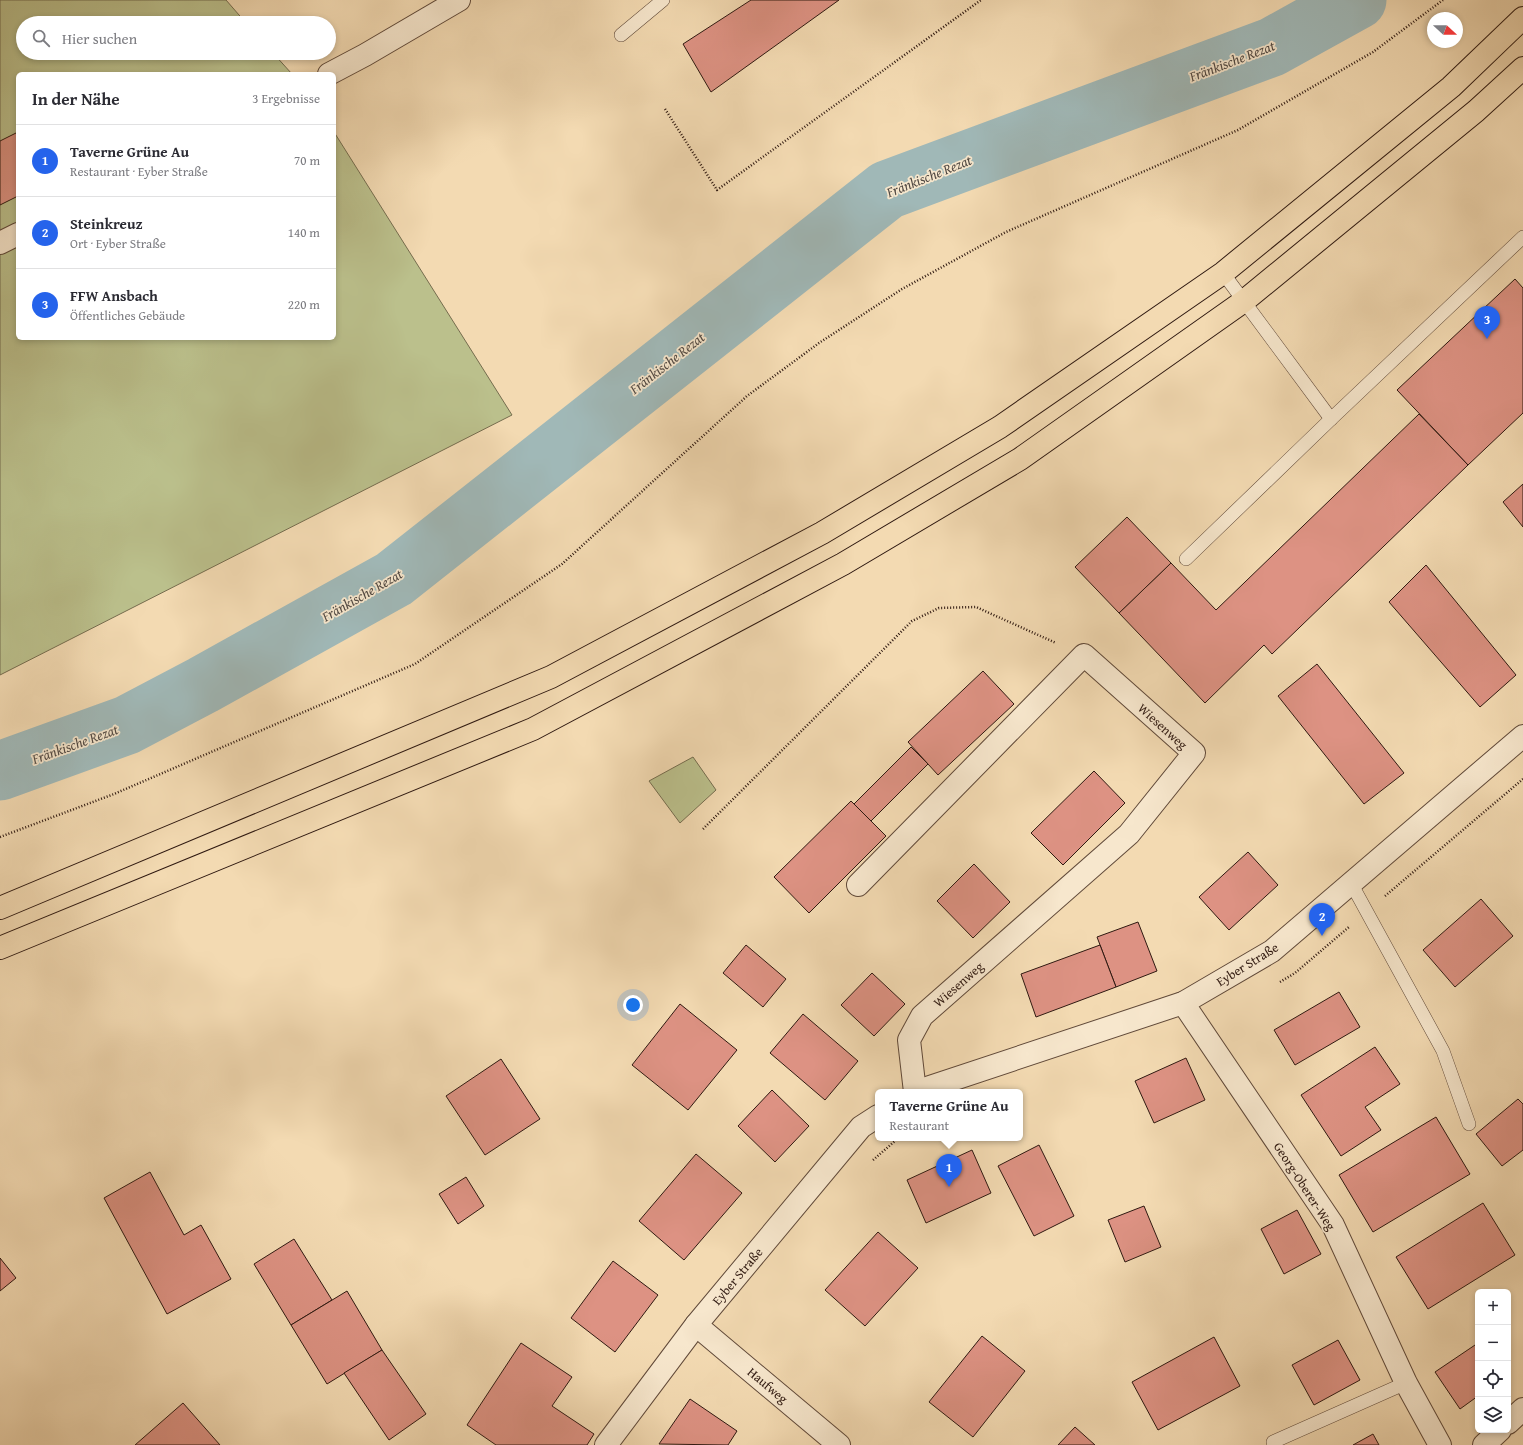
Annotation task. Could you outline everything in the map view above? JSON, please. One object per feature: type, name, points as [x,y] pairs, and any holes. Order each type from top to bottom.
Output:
[{"type":"main road","points":[[0,908],[551,677],[822,532],[1000,427],[1223,273],[1451,87],[1523,18]]},
{"type":"main road","points":[[0,948],[533,729],[843,564],[1020,459],[1244,301],[1476,111],[1523,68]]},
{"type":"street","points":[[333,72],[366,55],[456,1]]},
{"type":"street","points":[[0,243],[16,235]]},
{"type":"street","points":[[858,885],[1084,656]]},
{"type":"street","name":"Wiesenweg","points":[[915,1089],[909,1040],[922,1016],[1129,834],[1194,753],[1084,656]]},
{"type":"street","name":"Eyber Straße","points":[[924,1089],[1183,1003],[1272,951],[1523,736]]},
{"type":"street","name":"Georg-Oberer-Weg","points":[[1183,1003],[1332,1224],[1406,1383],[1440,1445]]},
{"type":"street","name":"Eyber Straße","points":[[606,1445],[696,1325],[861,1127],[875,1118]]},
{"type":"street","name":"Haufweg","points":[[696,1325],[840,1445]]},
{"type":"street","points":[[1511,1420],[1523,1409]]},
{"type":"street","points":[[1484,1445],[1497,1433]]},
{"type":"lane","points":[[621,35],[663,0]]},
{"type":"lane","points":[[1186,559],[1523,237]]},
{"type":"lane","points":[[1223,273],[1331,419]]},
{"type":"lane","points":[[1351,883],[1443,1051],[1469,1124]]},
{"type":"lane","points":[[1273,1442],[1406,1383]]},
{"type":"path","points":[[664,109],[718,190],[981,0]]},
{"type":"path","points":[[0,837],[114,794],[415,664],[562,564],[747,396],[819,343],[902,289],[1006,232],[1238,130],[1374,52],[1444,0]]},
{"type":"path","points":[[703,829],[912,620],[939,608],[976,607],[1084,656]]},
{"type":"path","points":[[1367,912],[1523,779]]},
{"type":"green space","points":[[0,0],[226,0],[240,16],[16,16],[16,60],[279,60],[290,72],[16,72],[16,340],[336,340],[336,135],[512,415],[0,675]]},
{"type":"green space","points":[[693,757],[716,790],[680,823],[649,781]]},
{"type":"building","points":[[751,0],[839,0],[711,92],[683,44]]},
{"type":"building","points":[[16,133],[16,197],[0,205],[0,141]]},
{"type":"building","points":[[1515,279],[1523,288],[1523,413],[1468,465],[1397,390]]},
{"type":"building","points":[[1419,414],[1468,465],[1272,654],[1264,645],[1205,703],[1119,613],[1171,563],[1216,610]]},
{"type":"building","points":[[1523,484],[1523,527],[1503,502]]},
{"type":"building","points":[[1127,517],[1171,563],[1119,613],[1075,567]]},
{"type":"building","points":[[1426,565],[1516,675],[1480,707],[1389,602]]},
{"type":"building","points":[[1317,664],[1404,773],[1364,804],[1278,696]]},
{"type":"building","points":[[983,671],[1014,704],[938,775],[908,742]]},
{"type":"building","points":[[911,747],[928,764],[871,821],[854,804]]},
{"type":"building","points":[[1094,771],[1125,803],[1063,865],[1031,833]]},
{"type":"building","points":[[851,801],[886,836],[809,913],[774,877]]},
{"type":"building","points":[[1248,852],[1278,885],[1229,930],[1199,897]]},
{"type":"building","points":[[974,864],[1010,902],[973,938],[937,901]]},
{"type":"building","points":[[1481,899],[1513,936],[1455,987],[1423,950]]},
{"type":"building","points":[[1138,922],[1157,971],[1116,987],[1097,937]]},
{"type":"building","points":[[746,945],[786,979],[763,1007],[723,973]]},
{"type":"building","points":[[1100,945],[1116,987],[1036,1017],[1021,974]]},
{"type":"building","points":[[872,973],[905,1004],[874,1036],[841,1005]]},
{"type":"building","points":[[1339,992],[1360,1027],[1295,1065],[1274,1030]]},
{"type":"building","points":[[680,1004],[737,1050],[688,1110],[632,1065]]},
{"type":"building","points":[[803,1014],[858,1061],[825,1100],[770,1053]]},
{"type":"building","points":[[1375,1047],[1400,1084],[1365,1107],[1381,1130],[1341,1156],[1301,1095]]},
{"type":"building","points":[[1186,1058],[1205,1100],[1154,1123],[1135,1081]]},
{"type":"building","points":[[501,1059],[540,1119],[485,1155],[446,1096]]},
{"type":"building","points":[[772,1090],[809,1126],[775,1162],[738,1126]]},
{"type":"building","points":[[1518,1099],[1523,1104],[1523,1150],[1502,1166],[1476,1134]]},
{"type":"building","points":[[1436,1117],[1470,1174],[1373,1232],[1339,1175]]},
{"type":"building","points":[[1039,1145],[1074,1216],[1034,1236],[998,1166]]},
{"type":"building","points":[[972,1150],[991,1193],[926,1223],[907,1180]]},
{"type":"building","points":[[696,1154],[742,1193],[684,1260],[639,1221]]},
{"type":"building","points":[[150,1172],[184,1235],[201,1225],[231,1279],[167,1314],[104,1198]]},
{"type":"building","points":[[466,1177],[484,1206],[458,1224],[439,1194]]},
{"type":"building","points":[[1483,1203],[1515,1255],[1428,1309],[1396,1257]]},
{"type":"building","points":[[1144,1206],[1161,1247],[1125,1262],[1108,1220]]},
{"type":"building","points":[[1297,1210],[1321,1254],[1284,1274],[1261,1229]]},
{"type":"building","points":[[878,1232],[918,1268],[865,1326],[825,1290]]},
{"type":"building","points":[[294,1239],[332,1300],[291,1325],[254,1264]]},
{"type":"building","points":[[0,1258],[16,1278],[0,1291]]},
{"type":"building","points":[[613,1261],[658,1295],[615,1352],[571,1318]]},
{"type":"building","points":[[347,1291],[382,1350],[327,1384],[291,1325]]},
{"type":"building","points":[[982,1336],[1025,1371],[973,1437],[929,1402]]},
{"type":"building","points":[[1214,1337],[1240,1386],[1158,1430],[1132,1382]]},
{"type":"building","points":[[1338,1340],[1360,1380],[1314,1405],[1292,1365]]},
{"type":"building","points":[[521,1343],[572,1377],[552,1406],[594,1434],[587,1445],[496,1445],[467,1425]]},
{"type":"building","points":[[1475,1345],[1475,1398],[1460,1409],[1435,1372]]},
{"type":"building","points":[[382,1350],[426,1414],[389,1440],[344,1373]]},
{"type":"building","points":[[690,1399],[737,1431],[728,1445],[659,1444]]},
{"type":"building","points":[[183,1403],[220,1445],[135,1445]]},
{"type":"building","points":[[1075,1427],[1095,1445],[1058,1445]]},
{"type":"building","points":[[1373,1434],[1379,1445],[1353,1445]]},
{"type":"waterway","name":"Fränkische Rezat","points":[[0,771],[127,725],[203,685],[394,579],[887,190],[1272,47],[1357,0]]},
{"type":"place","name":"FFW Ansbach","points":[[1487,339]]},
{"type":"place","name":"Steinkreuz","points":[[1322,936]]},
{"type":"place","name":"Taverne Grüne Au","points":[[949,1187]]}]
